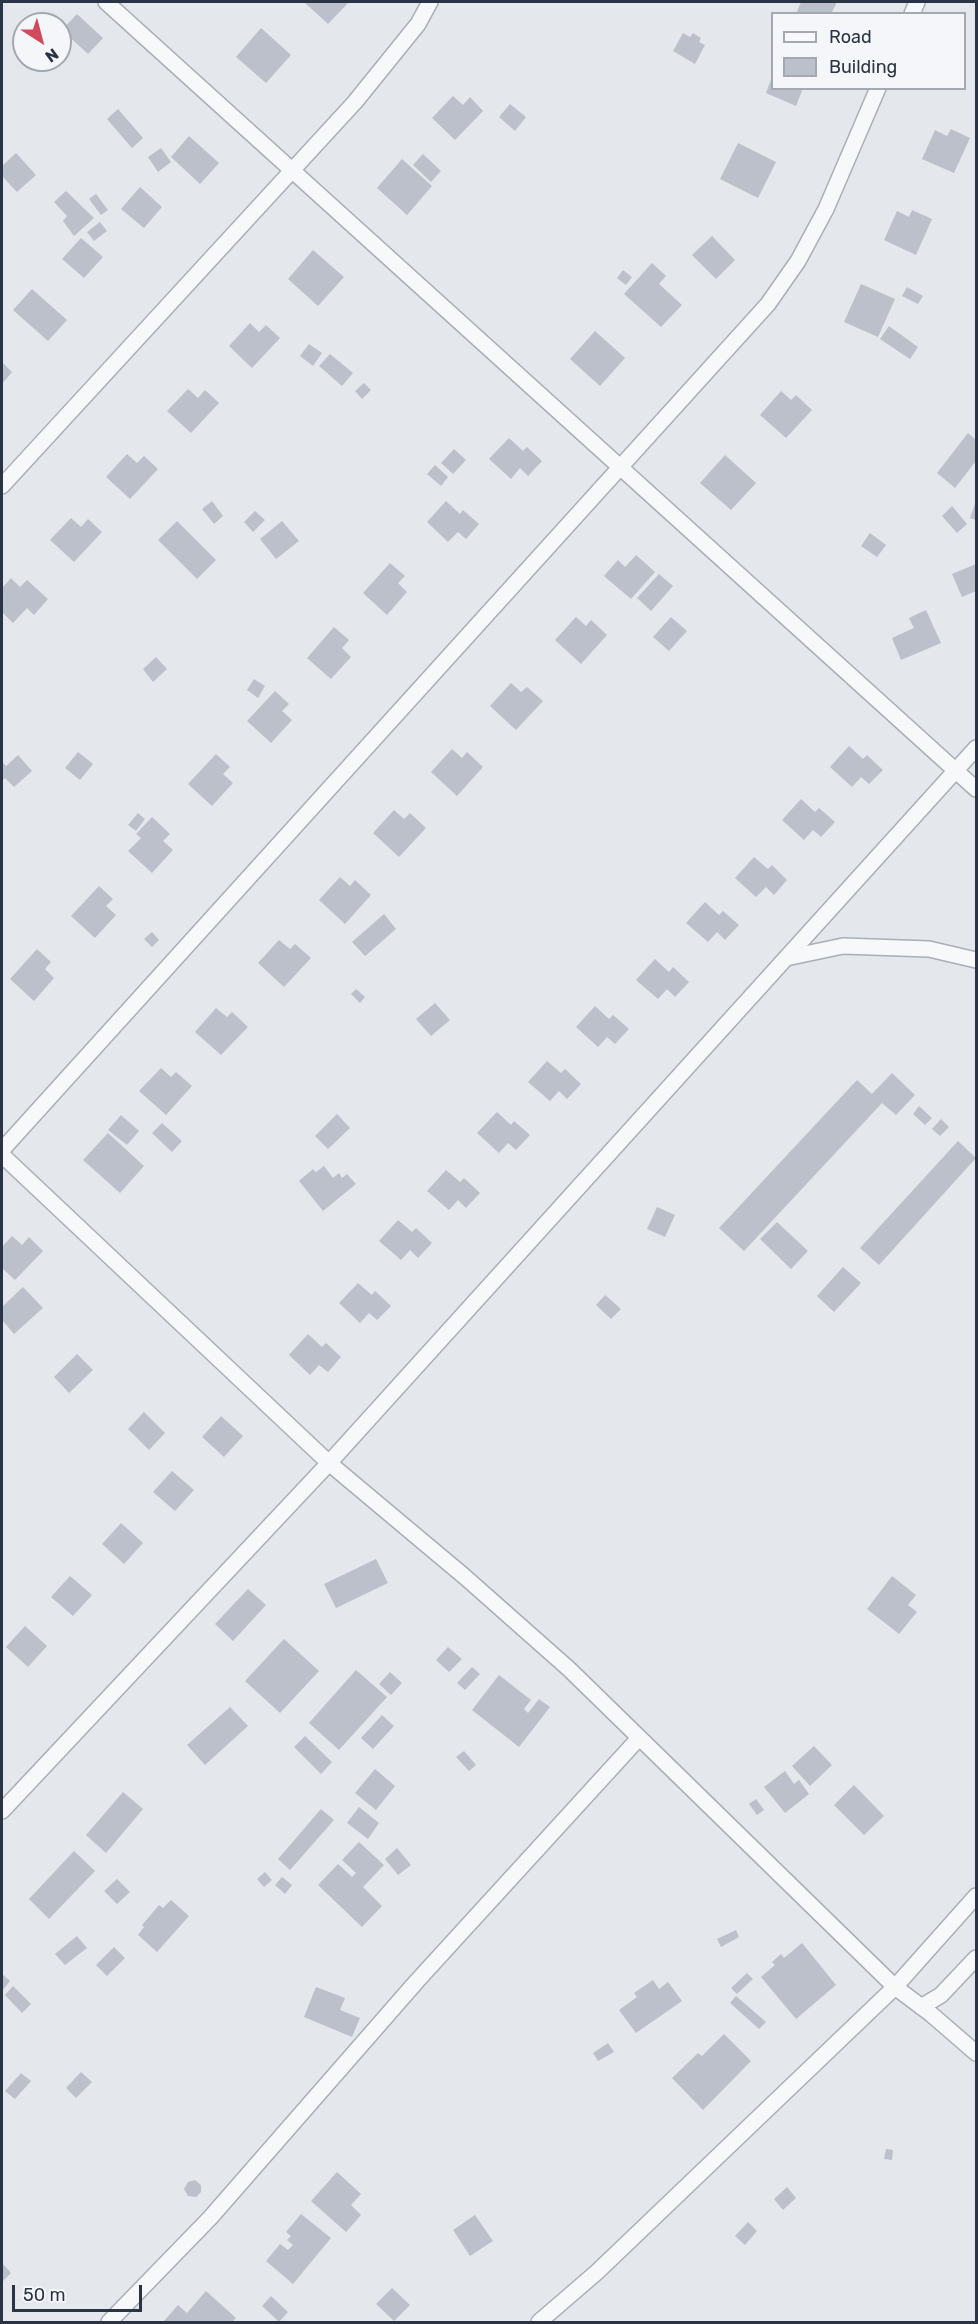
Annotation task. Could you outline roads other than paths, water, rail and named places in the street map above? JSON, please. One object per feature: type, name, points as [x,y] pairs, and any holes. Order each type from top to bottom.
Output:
[{"type":"street","points":[[106,2],[976,789]]},
{"type":"street","points":[[2,486],[355,102],[418,24],[430,2]]},
{"type":"street","points":[[2,1150],[768,304],[798,261],[826,208],[877,90]]},
{"type":"street","points":[[2,1811],[329,1463],[976,748]]},
{"type":"street","points":[[786,958],[843,946],[929,949],[976,960]]},
{"type":"street","points":[[2,1155],[329,1463],[510,1615],[569,1669],[895,1987],[976,2053]]},
{"type":"street","points":[[109,2322],[210,2218],[417,1982],[639,1738]]},
{"type":"street","points":[[539,2322],[597,2272],[895,1987],[976,1896]]},
{"type":"street","points":[[921,2007],[941,1995],[976,1958]]}]
